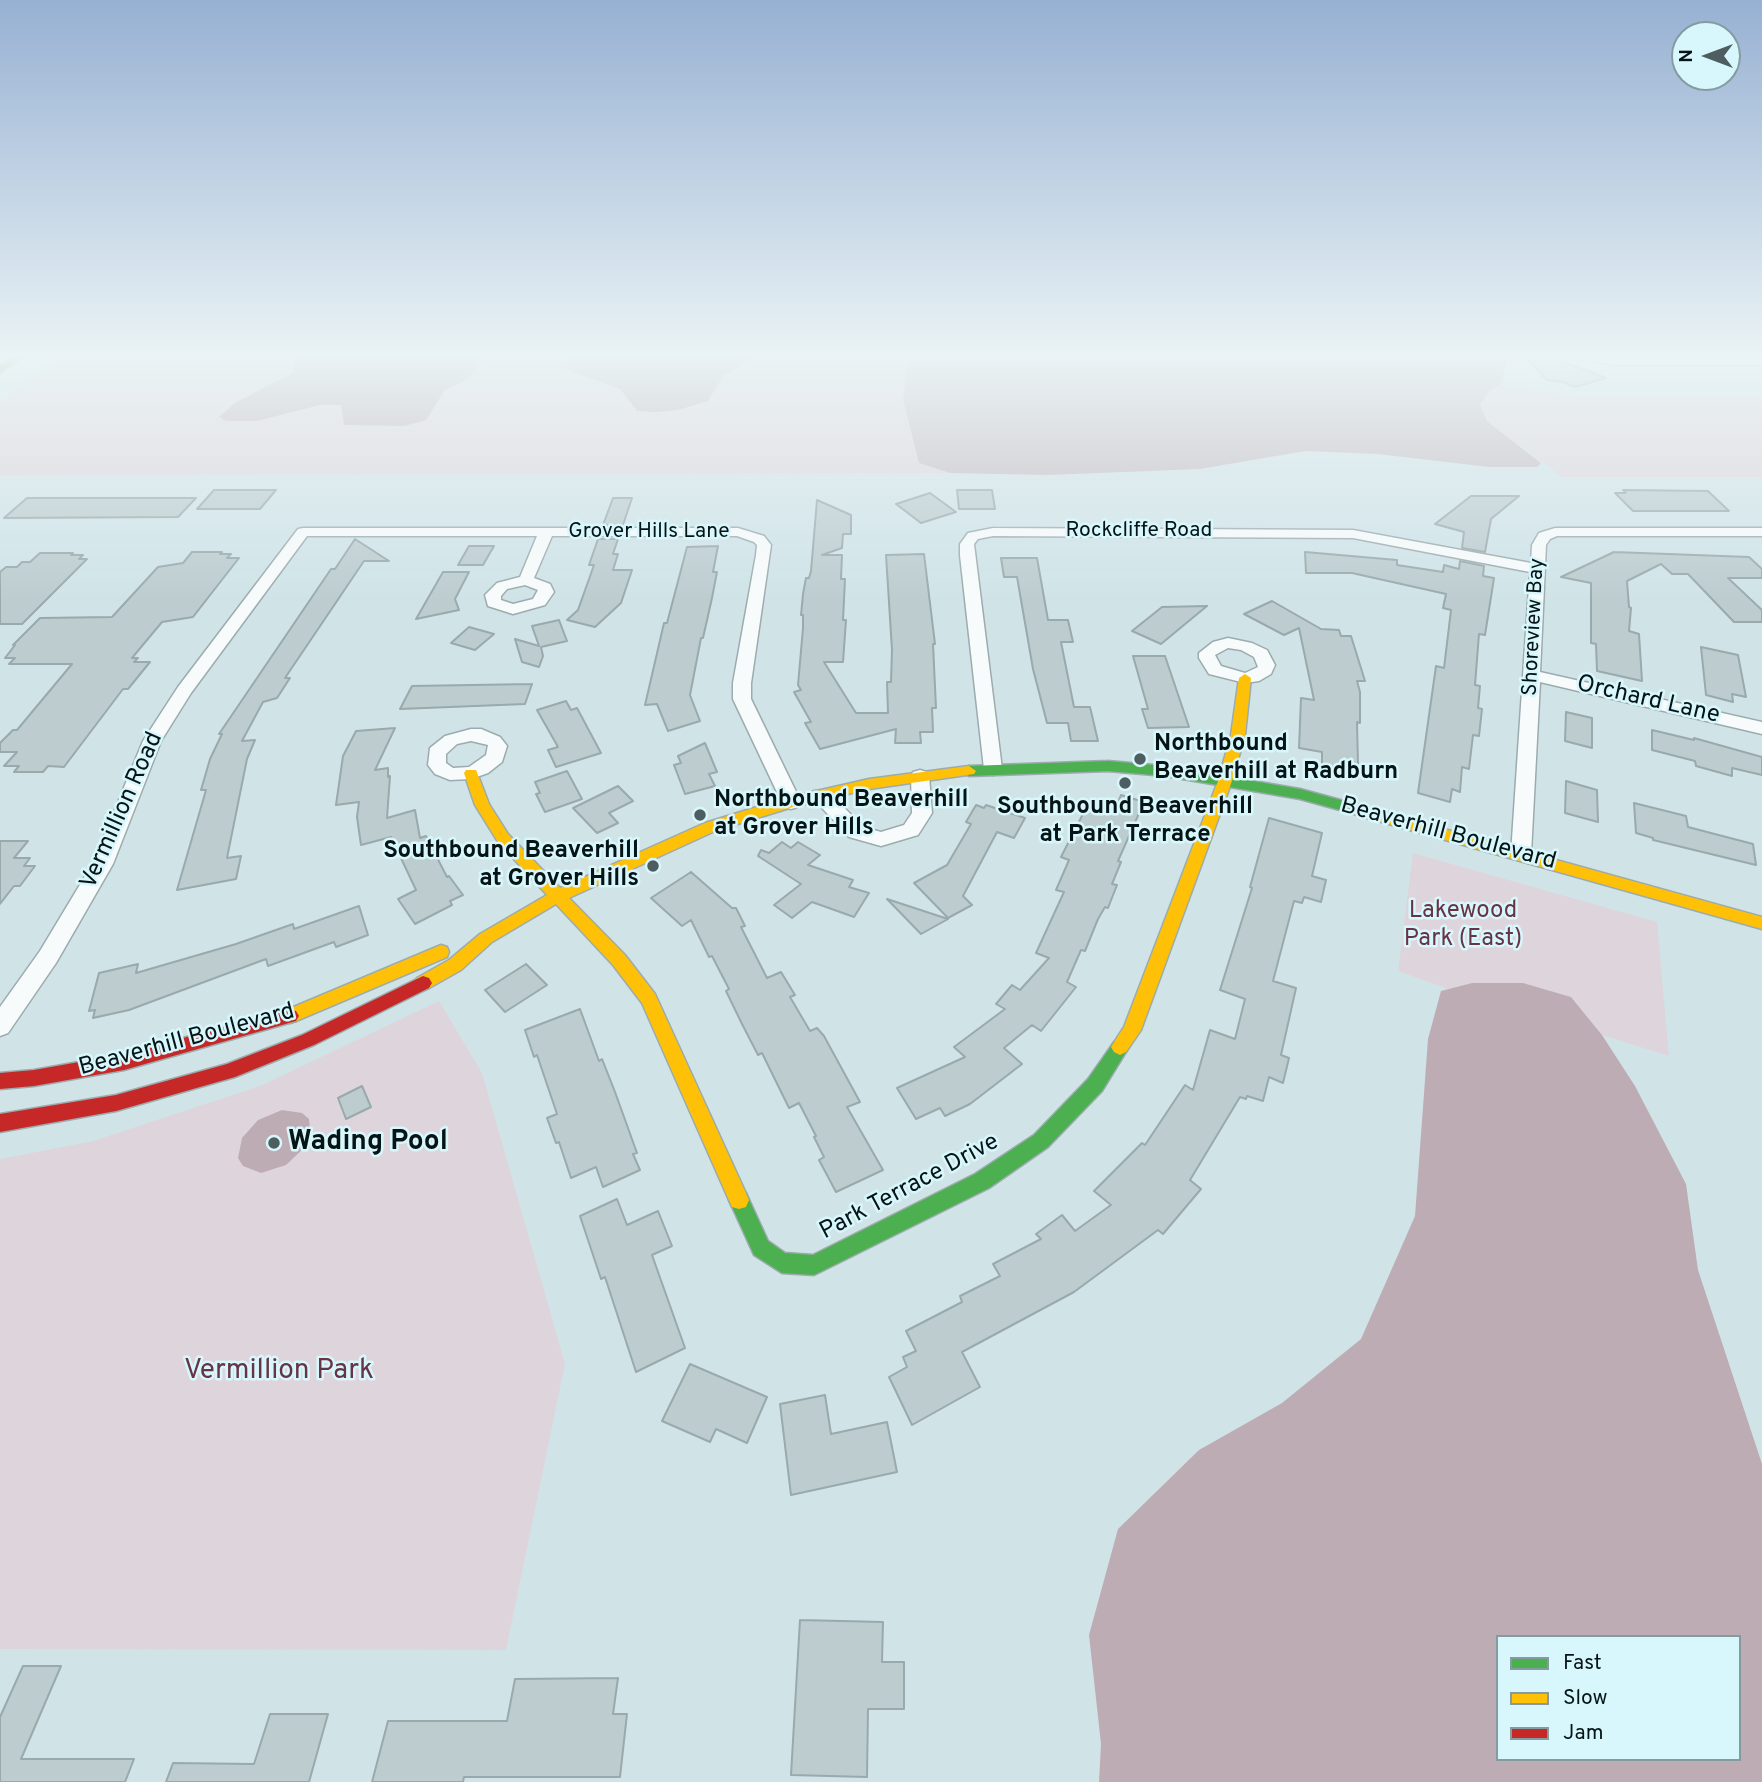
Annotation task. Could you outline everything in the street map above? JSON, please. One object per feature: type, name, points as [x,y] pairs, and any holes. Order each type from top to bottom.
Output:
[{"type":"main road","name":"Park Terrace Drive","points":[[471,773],[491,821],[517,855],[619,960],[649,999],[761,1248],[782,1263],[814,1265],[982,1181],[1041,1141],[1095,1085],[1132,1030],[1225,781],[1238,735],[1245,678]]},
{"type":"main road","name":"Beaverhill Boulevard","points":[[0,1123],[116,1102],[229,1071],[308,1040],[383,1005],[455,965],[486,938],[558,896],[710,827],[792,802],[920,776],[993,769],[1108,766],[1165,771],[1300,794],[1762,923]]},
{"type":"main road","name":"Beaverhill Boulevard","points":[[0,1081],[34,1078],[124,1062],[226,1036],[298,1014],[446,949],[486,938]]},
{"type":"street","name":"Grover Hills Lane","points":[[303,532],[737,532],[759,539],[764,545],[763,555],[742,699],[792,802]]},
{"type":"street","name":"Vermillion Road","points":[[0,1026],[48,957],[103,864],[152,741],[184,691],[303,532]]},
{"type":"street","name":"Rockcliffe Road","points":[[993,769],[967,555],[967,544],[973,536],[993,532],[1353,534],[1539,569]]},
{"type":"street","name":"Shoreview Bay","points":[[1521,855],[1539,545],[1544,536],[1555,532],[1762,532]]},
{"type":"street","points":[[526,580],[546,533]]},
{"type":"street","name":"Orchard Lane","points":[[1533,675],[1762,728]]},
{"type":"street","points":[[821,796],[856,832],[881,839],[911,830],[922,813],[920,776]]},
{"type":"green space","points":[[0,436],[912,436],[919,463],[950,473],[0,475]]},
{"type":"green space","points":[[1507,436],[1762,436],[1762,477],[1562,477]]},
{"type":"green space","name":"Lakewood Park (East)","points":[[1413,853],[1657,922],[1669,1056],[1602,1035],[1571,997],[1523,983],[1472,983],[1448,989],[1398,971]]},
{"type":"green space","name":"Vermillion Park","points":[[439,1001],[482,1073],[565,1364],[506,1650],[0,1649],[0,1159],[93,1141],[260,1086]]},
{"type":"shaded area","points":[[912,436],[1506,436],[1541,463],[1537,467],[1489,467],[1378,454],[1305,451],[1200,469],[1048,475],[950,473],[919,463]]},
{"type":"shaded area","points":[[1472,983],[1523,983],[1571,997],[1602,1035],[1635,1086],[1686,1184],[1698,1270],[1762,1464],[1762,1782],[1099,1782],[1101,1744],[1089,1635],[1118,1529],[1199,1450],[1282,1403],[1361,1339],[1415,1216],[1428,1039],[1441,991]]},
{"type":"shaded area","name":"Wading Pool","points":[[282,1110],[302,1113],[309,1119],[311,1137],[305,1147],[286,1165],[261,1173],[243,1166],[238,1158],[242,1138],[258,1120]]},
{"type":"building","points":[[214,490],[276,490],[260,509],[197,509]]},
{"type":"building","points":[[957,490],[992,490],[995,509],[959,509]]},
{"type":"building","points":[[1623,490],[1708,491],[1729,511],[1633,511],[1615,493],[1626,493]]},
{"type":"building","points":[[930,493],[956,512],[921,523],[896,504]]},
{"type":"building","points":[[1471,496],[1519,496],[1491,519],[1485,552],[1462,548],[1464,532],[1435,524]]},
{"type":"building","points":[[27,498],[196,498],[178,517],[4,518]]},
{"type":"building","points":[[613,498],[632,498],[623,525],[603,525]]},
{"type":"building","points":[[817,500],[851,515],[851,534],[843,534],[842,548],[822,555],[842,555],[841,579],[845,579],[843,620],[846,620],[843,662],[824,662],[856,713],[888,713],[887,682],[891,682],[892,650],[886,555],[924,554],[935,644],[936,708],[932,708],[933,732],[920,732],[921,743],[895,743],[896,729],[820,749],[805,723],[811,722],[794,692],[801,690],[798,685],[803,628],[801,615],[806,578],[809,578],[811,571]]},
{"type":"building","points":[[355,539],[389,561],[364,561],[285,678],[290,678],[277,698],[263,702],[242,741],[255,740],[247,759],[227,858],[241,856],[236,879],[177,890],[206,790],[201,790],[210,759],[222,734],[219,734],[331,569],[335,569]]},
{"type":"building","points":[[598,539],[618,539],[613,554],[618,554],[613,570],[632,570],[621,603],[595,627],[567,620],[578,610],[594,565],[589,565]]},
{"type":"building","points":[[469,546],[494,546],[483,565],[458,565]]},
{"type":"building","points":[[718,546],[713,572],[717,572],[690,695],[700,721],[668,731],[657,704],[645,705],[664,623],[667,623],[687,547]]},
{"type":"building","points":[[192,552],[222,552],[220,554],[231,554],[227,558],[239,558],[193,617],[162,622],[132,658],[138,658],[134,662],[150,662],[128,689],[123,689],[64,767],[48,766],[43,772],[14,772],[19,766],[4,766],[17,752],[0,752],[0,743],[13,730],[17,730],[72,664],[9,664],[15,658],[5,658],[13,645],[40,618],[112,617],[158,567],[183,563]]},
{"type":"building","points":[[1305,552],[1397,560],[1397,565],[1443,572],[1444,565],[1459,569],[1460,561],[1484,566],[1483,576],[1494,578],[1485,635],[1479,634],[1475,685],[1480,686],[1478,708],[1482,709],[1479,736],[1473,735],[1469,769],[1462,767],[1460,792],[1452,789],[1450,802],[1418,793],[1436,666],[1444,668],[1451,610],[1443,608],[1446,594],[1352,573],[1306,573]]},
{"type":"building","points":[[1614,552],[1749,557],[1762,569],[1762,578],[1728,578],[1762,610],[1762,622],[1734,622],[1688,574],[1672,574],[1661,564],[1627,581],[1631,608],[1629,631],[1639,634],[1642,681],[1597,671],[1596,644],[1591,643],[1591,583],[1561,577]]},
{"type":"building","points":[[40,553],[73,553],[71,555],[83,555],[79,559],[87,559],[22,624],[0,624],[0,572],[6,567],[17,567],[22,562],[30,562]]},
{"type":"building","points":[[1001,558],[1037,558],[1048,620],[1068,620],[1073,642],[1061,642],[1074,707],[1090,707],[1098,741],[1071,741],[1068,723],[1047,723],[1033,669],[1017,577],[1004,577]]},
{"type":"building","points":[[443,572],[469,572],[455,599],[459,610],[416,619]]},
{"type":"building","points":[[1272,601],[1321,629],[1339,630],[1341,636],[1351,636],[1365,681],[1357,681],[1360,692],[1360,723],[1357,722],[1358,764],[1349,763],[1349,770],[1322,765],[1322,752],[1299,748],[1301,698],[1314,700],[1299,628],[1284,635],[1244,614]]},
{"type":"building","points":[[1207,606],[1161,644],[1132,631],[1162,607]]},
{"type":"building","points":[[559,620],[567,641],[541,647],[543,656],[539,667],[522,662],[515,639],[539,646],[532,626]]},
{"type":"building","points":[[469,627],[494,634],[475,650],[451,643]]},
{"type":"building","points":[[1701,647],[1738,655],[1746,697],[1732,694],[1733,702],[1706,695]]},
{"type":"building","points":[[1133,656],[1165,656],[1189,727],[1148,728],[1142,709],[1148,709]]},
{"type":"building","points":[[532,684],[525,704],[400,709],[412,686]]},
{"type":"building","points":[[566,701],[571,710],[577,708],[601,753],[556,767],[548,750],[558,747],[537,710]]},
{"type":"building","points":[[1566,712],[1592,718],[1592,748],[1565,741]]},
{"type":"building","points":[[395,728],[375,770],[388,768],[388,777],[390,776],[387,818],[415,810],[420,838],[426,836],[447,877],[449,876],[463,895],[450,901],[452,905],[415,924],[398,899],[416,890],[391,837],[361,845],[357,817],[359,802],[336,805],[343,756],[356,731]]},
{"type":"building","points":[[1652,730],[1694,738],[1762,757],[1762,775],[1732,768],[1732,776],[1696,766],[1695,761],[1652,750]]},
{"type":"building","points":[[705,743],[717,772],[709,774],[715,786],[685,794],[674,765],[681,763],[678,756]]},
{"type":"building","points":[[567,771],[582,799],[545,812],[536,794],[540,793],[535,782]]},
{"type":"building","points":[[1566,781],[1597,790],[1598,822],[1565,813]]},
{"type":"building","points":[[618,786],[633,801],[609,813],[618,823],[597,833],[573,808]]},
{"type":"building","points":[[1121,795],[1144,802],[1118,861],[1121,862],[1112,884],[1117,885],[1108,908],[1105,907],[1098,919],[1085,951],[1081,950],[1067,982],[1076,987],[1041,1031],[1032,1025],[1004,1048],[1022,1064],[970,1104],[945,1116],[940,1108],[916,1119],[897,1088],[965,1057],[954,1047],[1005,1009],[996,1004],[1012,985],[1020,990],[1049,958],[1036,953],[1064,892],[1056,890],[1069,860],[1061,857],[1089,802],[1115,810]]},
{"type":"building","points":[[1634,803],[1686,816],[1688,827],[1753,844],[1756,865],[1653,840],[1636,833]]},
{"type":"building","points":[[976,805],[984,808],[986,805],[1025,818],[1014,838],[997,832],[963,896],[972,905],[948,918],[914,883],[947,865],[971,824],[966,822]]},
{"type":"building","points":[[1269,818],[1322,833],[1312,876],[1326,880],[1321,902],[1304,897],[1302,903],[1294,901],[1273,981],[1296,988],[1281,1055],[1289,1058],[1283,1083],[1269,1077],[1263,1101],[1247,1096],[1246,1099],[1240,1097],[1190,1180],[1201,1189],[1163,1234],[1158,1230],[1074,1292],[962,1352],[980,1387],[912,1425],[889,1377],[907,1367],[903,1357],[916,1351],[906,1331],[962,1302],[960,1296],[1000,1276],[993,1264],[1041,1239],[1036,1234],[1062,1215],[1075,1231],[1111,1205],[1094,1191],[1142,1143],[1145,1145],[1185,1085],[1193,1090],[1210,1030],[1235,1039],[1245,999],[1220,990],[1252,888],[1250,887]]},
{"type":"building","points":[[0,841],[28,841],[14,858],[30,858],[24,866],[35,866],[20,886],[14,886],[0,904]]},
{"type":"building","points":[[782,842],[791,848],[798,842],[820,855],[808,865],[853,880],[849,887],[869,893],[854,917],[812,902],[792,918],[774,905],[801,884],[758,856],[761,850],[769,853]]},
{"type":"building","points":[[691,872],[732,908],[736,908],[745,926],[741,927],[767,978],[781,972],[795,995],[790,997],[810,1031],[817,1028],[824,1036],[860,1102],[847,1107],[883,1170],[836,1192],[819,1160],[824,1157],[799,1103],[789,1108],[762,1053],[758,1055],[726,991],[729,989],[691,920],[682,926],[651,898]]},
{"type":"building","points":[[887,899],[948,919],[921,934]]},
{"type":"building","points":[[359,906],[368,935],[336,947],[334,942],[268,966],[266,959],[129,1010],[93,1018],[95,1010],[89,1011],[99,973],[138,964],[136,973],[236,944],[293,924],[294,929]]},
{"type":"building","points":[[526,964],[547,985],[505,1012],[485,990]]},
{"type":"building","points":[[580,1009],[599,1061],[602,1059],[615,1092],[637,1153],[633,1154],[640,1170],[603,1187],[596,1167],[571,1178],[559,1142],[556,1143],[547,1118],[557,1114],[537,1055],[534,1057],[525,1030]]},
{"type":"building","points":[[362,1086],[371,1107],[346,1119],[338,1098]]},
{"type":"building","points":[[617,1199],[627,1225],[658,1211],[672,1246],[652,1255],[685,1348],[636,1372],[605,1277],[601,1279],[580,1216]]},
{"type":"building","points":[[690,1364],[767,1397],[747,1443],[716,1429],[710,1442],[662,1421]]},
{"type":"building","points":[[825,1395],[831,1434],[887,1422],[897,1472],[791,1495],[780,1404]]},
{"type":"building","points":[[800,1620],[883,1622],[882,1662],[904,1662],[904,1709],[868,1709],[867,1777],[791,1775]]},
{"type":"building","points":[[23,1666],[61,1666],[21,1759],[134,1759],[125,1782],[0,1782],[0,1717]]},
{"type":"building","points":[[618,1678],[613,1714],[627,1714],[620,1777],[464,1777],[463,1782],[372,1782],[388,1721],[507,1721],[515,1679]]},
{"type":"building","points":[[270,1714],[328,1714],[309,1782],[166,1782],[173,1763],[254,1764]]},
{"type":"traffic: fast","points":[[969,771],[1108,766],[1165,771],[1300,794],[1365,812]]},
{"type":"traffic: fast","points":[[739,1200],[761,1248],[782,1263],[814,1265],[982,1181],[1041,1141],[1095,1085],[1120,1047]]},
{"type":"traffic: slow","points":[[1120,1047],[1132,1030],[1225,781],[1238,735],[1245,678]]},
{"type":"traffic: slow","points":[[423,983],[455,965],[486,938],[558,896],[710,827],[791,802],[869,784],[969,771]]},
{"type":"traffic: slow","points":[[471,773],[482,805],[503,838],[619,960],[649,999],[739,1200]]},
{"type":"traffic: slow","points":[[1365,812],[1762,923]]},
{"type":"traffic: slow","points":[[290,1016],[441,952]]},
{"type":"traffic: jam","points":[[0,1123],[116,1103],[229,1071],[308,1040],[423,983]]},
{"type":"traffic: jam","points":[[0,1081],[34,1078],[124,1062],[290,1016]]},
{"type":"place","name":"Northbound Beaverhill at Radburn","points":[[1140,759]]},
{"type":"place","name":"Southbound Beaverhill at Park Terrace","points":[[1125,783]]},
{"type":"place","name":"Northbound Beaverhill at Grover Hills","points":[[700,815]]},
{"type":"place","name":"Southbound Beaverhill at Grover Hills","points":[[653,866]]},
{"type":"place","name":"Wading Pool","points":[[274,1143]]}]
